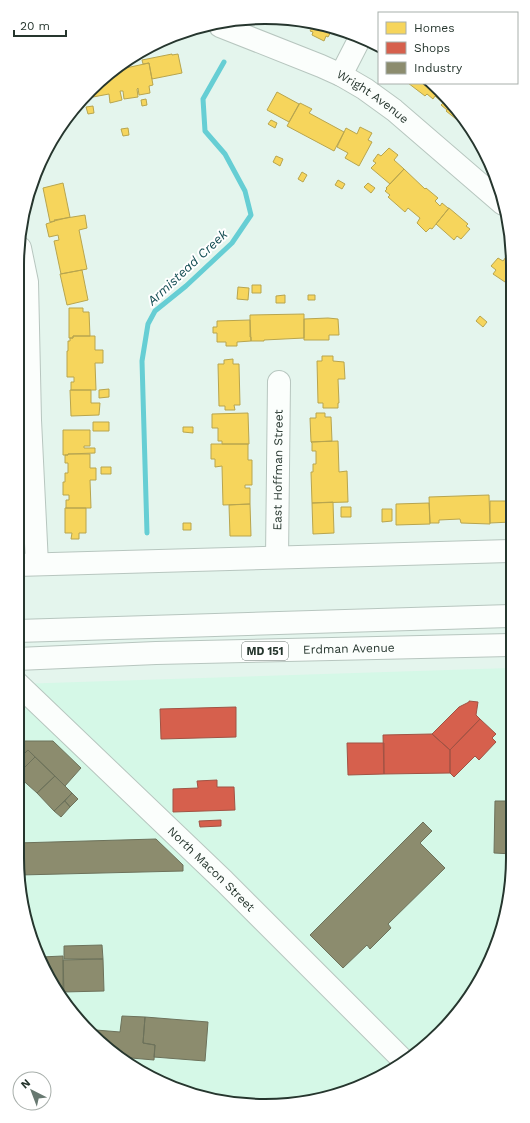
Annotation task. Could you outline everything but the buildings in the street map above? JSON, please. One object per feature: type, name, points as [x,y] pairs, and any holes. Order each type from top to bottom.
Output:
[{"type":"street","name":"Wright Avenue","points":[[225,28],[273,46],[340,75],[365,89],[394,110],[496,198]]},
{"type":"street","points":[[340,75],[357,42]]},
{"type":"street","points":[[24,267],[27,282],[30,420],[27,564],[506,551]]},
{"type":"street","name":"East Hoffman Street","points":[[277,557],[279,382]]},
{"type":"street","points":[[24,631],[506,616]]},
{"type":"street","name":"Erdman Avenue","points":[[24,659],[156,653],[506,645]]},
{"type":"street","name":"North Macon Street","points":[[24,690],[224,881],[400,1057]]},
{"type":"shaded area","points":[[506,668],[506,858],[504,889],[498,920],[488,950],[474,978],[456,1005],[424,1039],[386,1067],[357,1081],[327,1091],[296,1097],[265,1099],[249,1098],[234,1097],[203,1091],[173,1081],[158,1074],[144,1067],[118,1049],[84,1017],[65,992],[42,950],[32,920],[26,889],[24,858],[24,684]]},
{"type":"waterway","name":"Armistead Creek","points":[[147,533],[142,361],[148,324],[155,311],[186,286],[232,243],[251,215],[245,191],[225,154],[205,131],[203,99],[224,62]]}]
